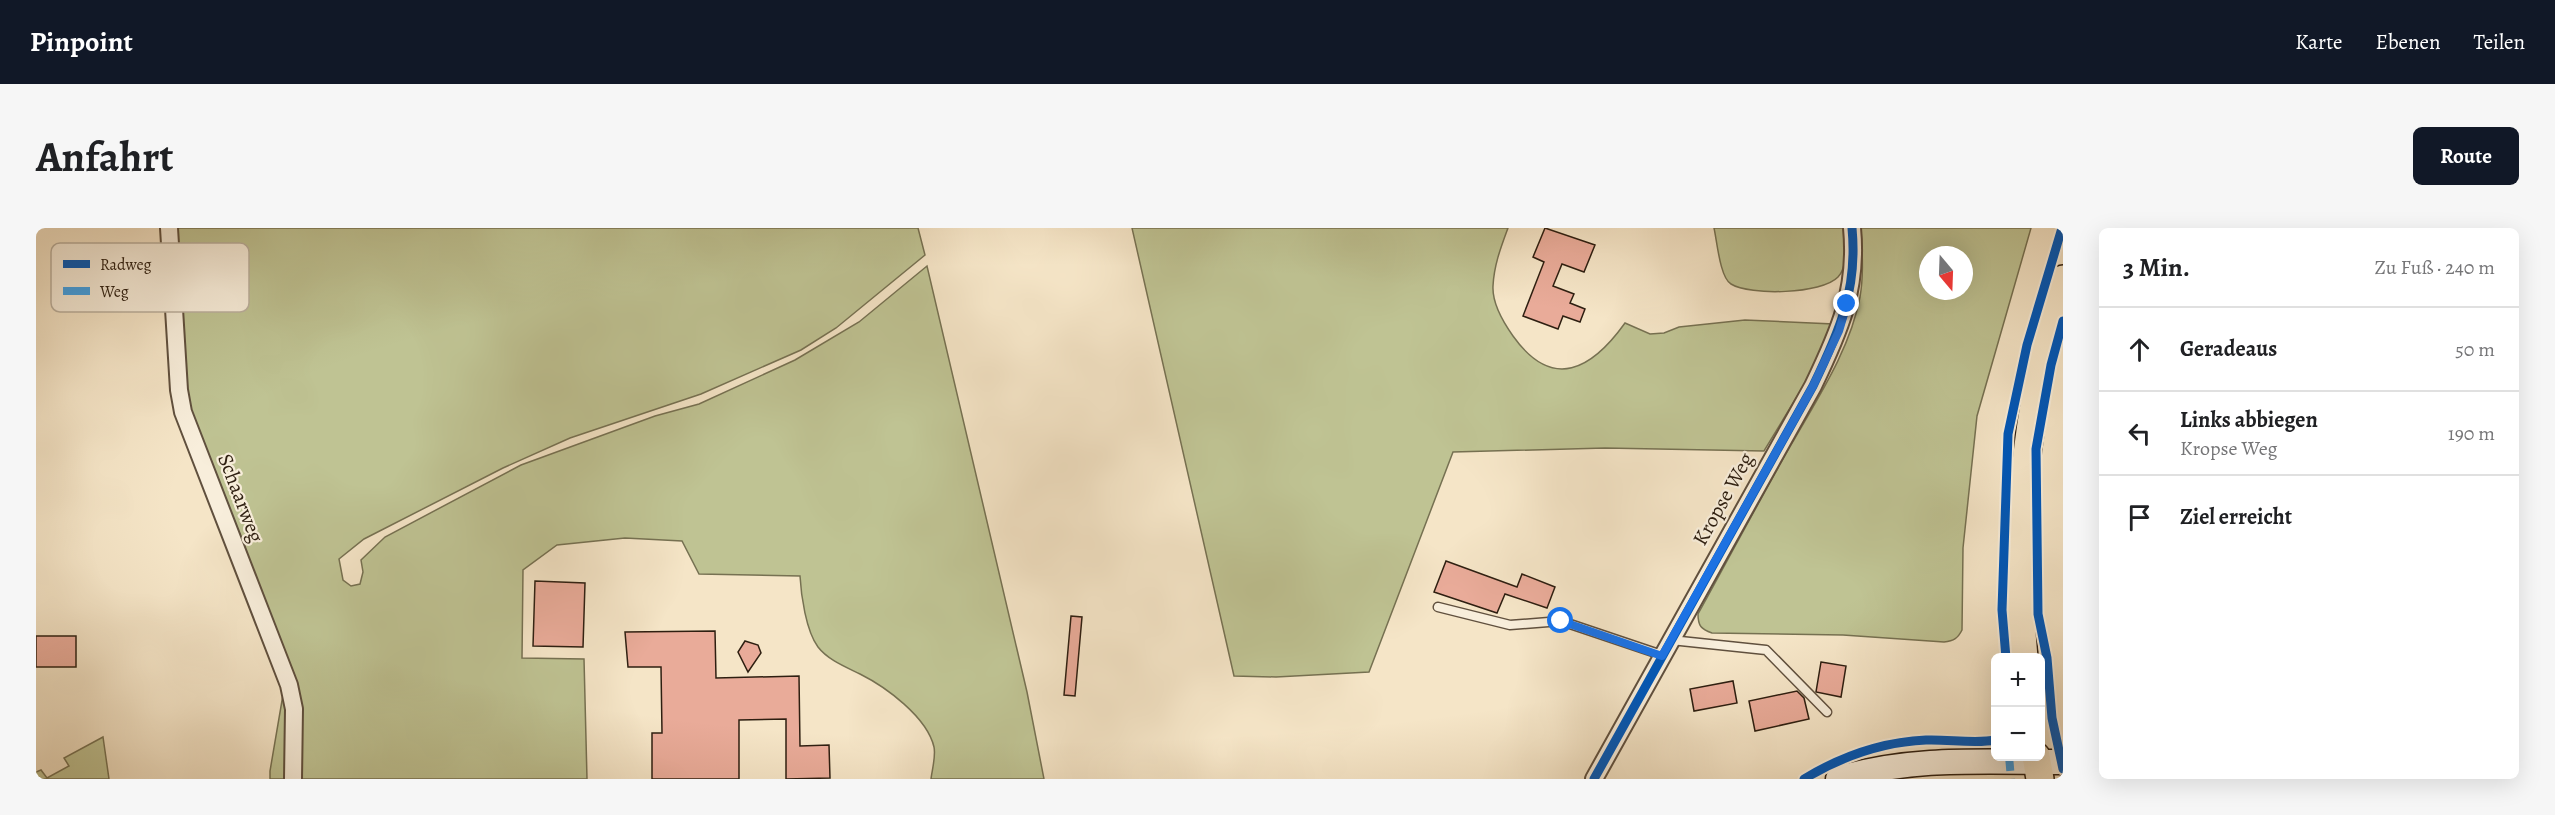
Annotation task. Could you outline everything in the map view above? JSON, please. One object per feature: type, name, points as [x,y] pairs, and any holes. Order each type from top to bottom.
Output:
[{"type":"main road","points":[[2024,653],[2019,584],[2025,459],[2048,330],[2063,279]]},
{"type":"main road","points":[[1838,779],[1871,769],[1900,764],[2009,762],[2044,765]]},
{"type":"street","name":"Schaarweg","points":[[169,228],[170,243]]},
{"type":"street","name":"Kropse Weg","points":[[1594,779],[1813,386],[1839,331],[1847,304],[1851,276],[1852,228]]},
{"type":"street","name":"Schaarweg","points":[[174,312],[178,381],[183,412],[289,685],[294,709],[293,779]]},
{"type":"lane","points":[[1438,607],[1510,625],[1561,621],[1662,656]]},
{"type":"lane","points":[[1671,640],[1766,650],[1827,712]]},
{"type":"green space","points":[[173,228],[918,228],[925,255],[836,328],[801,350],[701,394],[570,438],[503,468],[364,539],[339,559],[343,580],[351,586],[360,584],[363,572],[361,560],[385,537],[521,465],[655,416],[699,404],[795,360],[859,322],[927,266],[1027,692],[1044,779],[931,779],[934,747],[930,736],[914,714],[882,687],[832,659],[818,647],[807,623],[800,576],[699,574],[682,541],[625,538],[557,545],[523,570],[522,658],[584,659],[587,779],[297,779],[298,705],[187,405],[180,312],[249,312],[249,243],[174,243]]},
{"type":"green space","points":[[1132,228],[1508,228],[1498,256],[1494,278],[1493,293],[1496,306],[1509,331],[1528,353],[1543,364],[1557,369],[1572,368],[1586,362],[1612,339],[1625,323],[1650,334],[1664,333],[1679,327],[1745,320],[1833,324],[1807,380],[1764,451],[1605,448],[1453,452],[1369,672],[1276,677],[1234,676]]},
{"type":"green space","points":[[1714,228],[1844,228],[1844,267],[1838,277],[1830,283],[1817,287],[1769,292],[1740,288],[1731,284],[1724,275]]},
{"type":"green space","points":[[1861,228],[2031,228],[1977,416],[1963,548],[1962,630],[1955,639],[1944,642],[1843,635],[1712,633],[1701,626],[1698,614],[1841,355],[1860,297]]},
{"type":"green space","points":[[285,683],[289,779],[270,779],[270,771]]},
{"type":"green space","points":[[103,737],[109,779],[36,779],[36,772],[41,770],[47,778],[69,766],[64,758]]},
{"type":"building","points":[[1545,228],[1595,245],[1584,272],[1562,264],[1553,286],[1574,294],[1570,303],[1585,309],[1580,322],[1563,316],[1558,329],[1523,316],[1544,262],[1533,257]]},
{"type":"building","points":[[1446,561],[1517,587],[1522,574],[1555,587],[1547,608],[1505,594],[1497,613],[1434,592]]},
{"type":"building","points":[[535,581],[585,583],[583,647],[533,646]]},
{"type":"building","points":[[1071,616],[1082,617],[1075,696],[1064,695]]},
{"type":"building","points":[[715,631],[716,678],[799,676],[800,746],[829,745],[830,778],[786,779],[786,719],[739,720],[739,779],[652,779],[652,733],[662,733],[661,667],[628,667],[625,632]]},
{"type":"building","points":[[36,636],[76,636],[76,667],[36,667]]},
{"type":"building","points":[[745,641],[758,645],[761,653],[748,672],[738,652]]},
{"type":"building","points":[[1821,662],[1846,666],[1841,697],[1816,692]]},
{"type":"building","points":[[1733,681],[1737,703],[1694,711],[1690,689]]},
{"type":"building","points":[[1797,691],[1804,698],[1809,719],[1755,731],[1749,701]]},
{"type":"marked path","points":[[2009,761],[2011,779]]},
{"type":"cycle path","points":[[1594,779],[1813,386],[1838,329],[1849,291],[1852,271],[1852,228]]},
{"type":"cycle path","points":[[2006,653],[2002,610],[2008,434],[2027,345],[2062,228]]},
{"type":"cycle path","points":[[2063,321],[2051,365],[2036,449],[2038,614],[2047,658],[2052,718],[2063,769]]},
{"type":"cycle path","points":[[1804,779],[1833,763],[1878,747],[1926,740],[1991,741]]},
{"type":"route","points":[[1561,621],[1662,656],[1813,386],[1839,331],[1847,304]]}]
